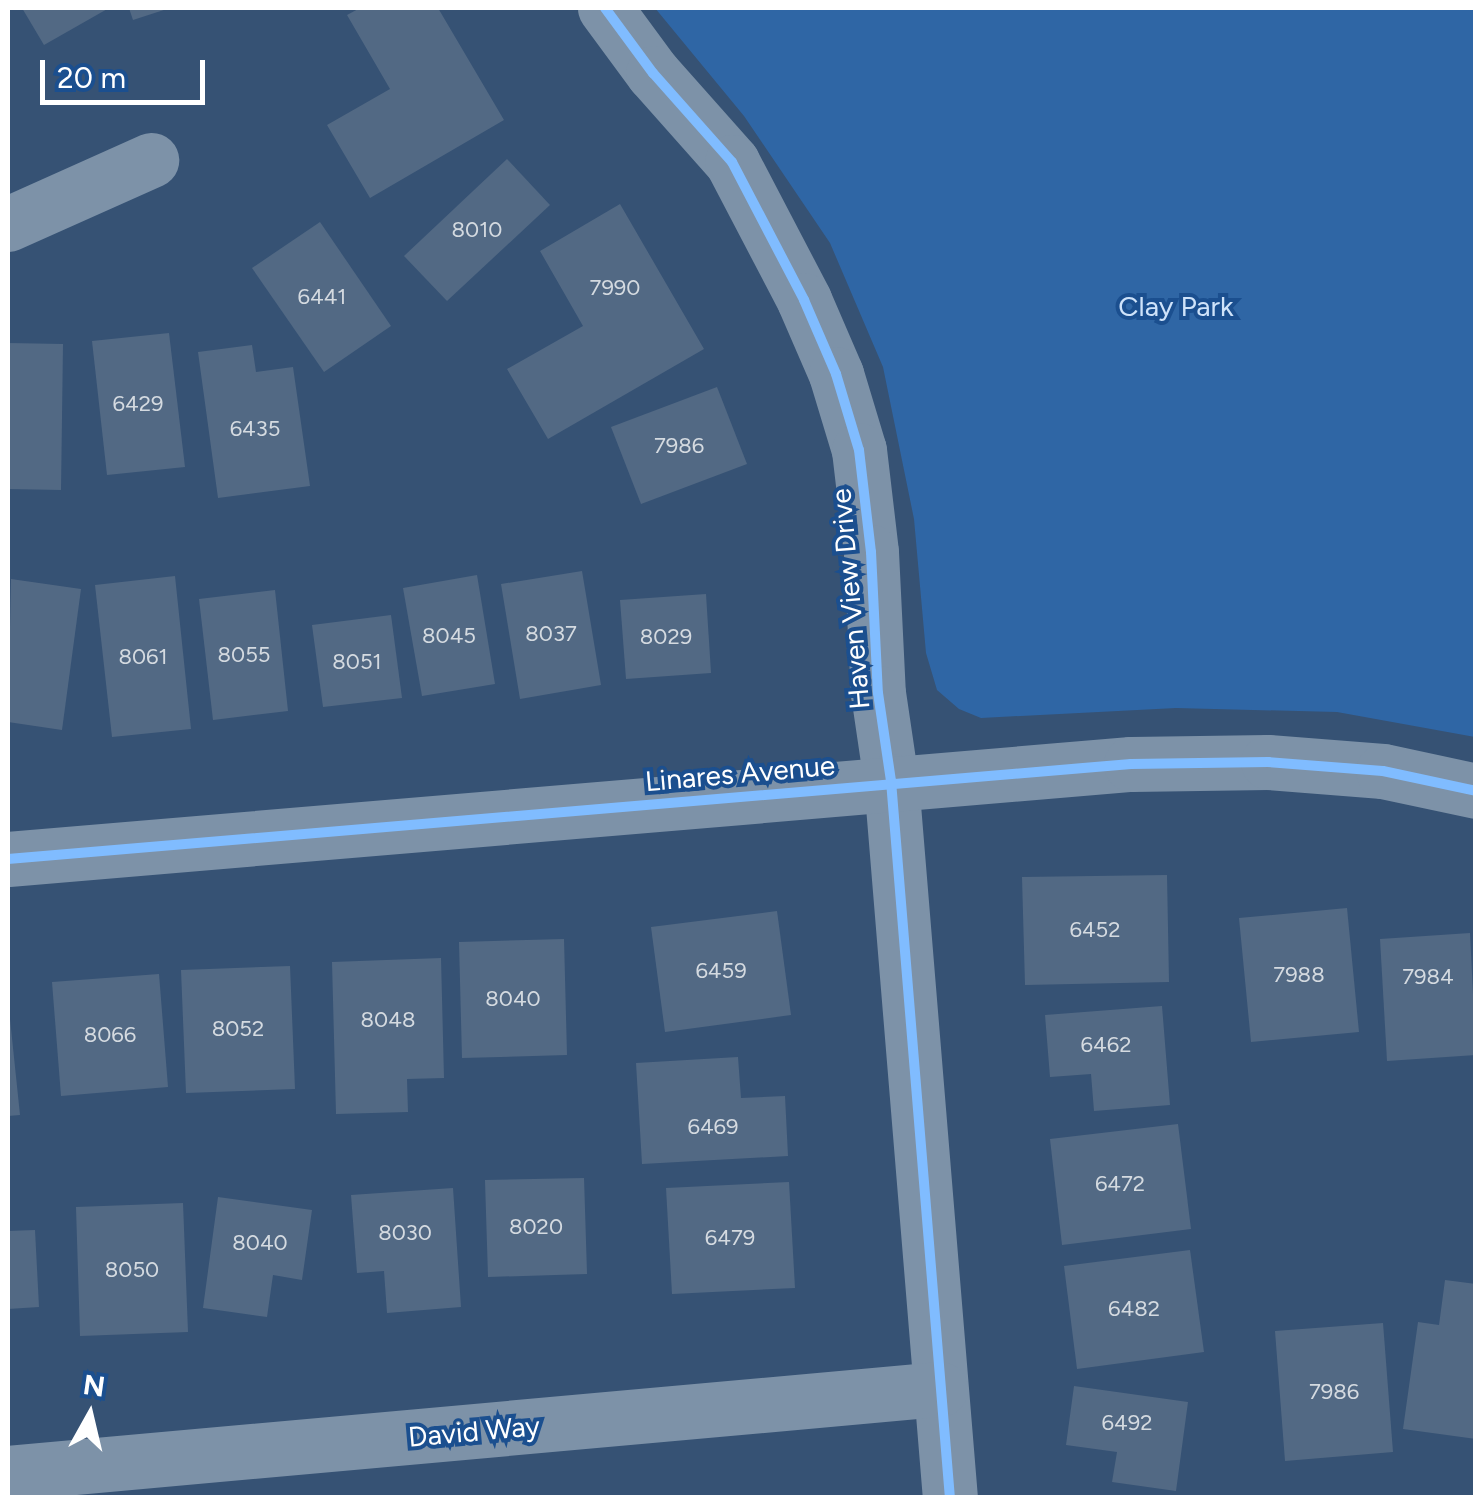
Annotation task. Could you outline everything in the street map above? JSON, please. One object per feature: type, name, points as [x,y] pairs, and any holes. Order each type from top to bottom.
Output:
[{"type":"street","name":"Haven View Drive","points":[[605,8],[652,73],[732,162],[804,300],[836,374],[859,450],[872,552],[878,693],[891,781],[950,1498]]},
{"type":"street","points":[[8,224],[151,160]]},
{"type":"street","name":"Linares Avenue","points":[[8,859],[891,781],[1131,764],[1268,762],[1383,771],[1476,791]]},
{"type":"street","name":"David Way","points":[[8,1473],[940,1389]]},
{"type":"green space","name":"Clay Park","points":[[655,8],[1475,8],[1475,737],[1337,712],[1176,708],[981,718],[959,709],[937,690],[926,653],[914,519],[883,367],[830,243],[744,116]]},
{"type":"building","points":[[22,8],[109,8],[44,45]]},
{"type":"building","points":[[129,8],[170,8],[133,20]]},
{"type":"building","points":[[360,8],[438,8],[504,120],[370,198],[327,125],[390,89],[347,15]]},
{"type":"building","points":[[507,159],[550,205],[447,301],[404,256]]},
{"type":"building","points":[[620,204],[704,349],[548,439],[507,369],[583,326],[540,251]]},
{"type":"building","points":[[320,222],[391,326],[324,372],[252,268]]},
{"type":"building","points":[[169,333],[185,467],[107,475],[92,341]]},
{"type":"building","points":[[8,343],[63,344],[61,490],[8,489]]},
{"type":"building","points":[[252,345],[256,372],[293,367],[310,486],[218,498],[198,352]]},
{"type":"building","points":[[717,387],[747,464],[641,504],[611,427]]},
{"type":"building","points":[[582,571],[601,685],[520,699],[501,584]]},
{"type":"building","points":[[477,575],[495,684],[422,696],[403,588]]},
{"type":"building","points":[[175,576],[191,729],[112,737],[95,585]]},
{"type":"building","points":[[11,579],[81,589],[62,730],[8,722]]},
{"type":"building","points":[[275,590],[288,711],[213,720],[199,599]]},
{"type":"building","points":[[706,594],[711,673],[626,679],[620,600]]},
{"type":"building","points":[[391,615],[402,698],[323,707],[312,625]]},
{"type":"building","points":[[1167,875],[1169,982],[1025,985],[1022,877]]},
{"type":"building","points":[[1347,908],[1359,1032],[1251,1042],[1239,918]]},
{"type":"building","points":[[777,911],[791,1015],[665,1032],[651,927]]},
{"type":"building","points":[[1470,933],[1476,1055],[1387,1061],[1380,939]]},
{"type":"building","points":[[564,939],[567,1055],[462,1058],[459,942]]},
{"type":"building","points":[[441,958],[444,1078],[407,1079],[408,1112],[336,1114],[332,962]]},
{"type":"building","points":[[290,966],[295,1089],[186,1093],[181,970]]},
{"type":"building","points":[[159,974],[168,1087],[61,1096],[52,982]]},
{"type":"building","points":[[1162,1006],[1170,1105],[1094,1111],[1091,1074],[1050,1077],[1045,1015]]},
{"type":"building","points":[[8,1020],[20,1115],[8,1116]]},
{"type":"building","points":[[738,1057],[741,1098],[785,1096],[788,1156],[642,1164],[636,1063]]},
{"type":"building","points":[[1178,1124],[1191,1229],[1062,1245],[1050,1139]]},
{"type":"building","points":[[584,1178],[587,1274],[488,1277],[485,1180]]},
{"type":"building","points":[[789,1182],[795,1288],[672,1294],[666,1188]]},
{"type":"building","points":[[453,1188],[461,1307],[387,1313],[384,1271],[357,1273],[351,1195]]},
{"type":"building","points":[[218,1197],[312,1210],[302,1280],[273,1275],[267,1317],[203,1308]]},
{"type":"building","points":[[183,1203],[188,1332],[80,1336],[76,1207]]},
{"type":"building","points":[[35,1230],[39,1307],[8,1309],[8,1231]]},
{"type":"building","points":[[1190,1250],[1204,1352],[1077,1369],[1064,1266]]},
{"type":"building","points":[[1445,1280],[1476,1284],[1476,1439],[1403,1429],[1418,1322],[1439,1325]]},
{"type":"building","points":[[1383,1323],[1393,1452],[1285,1461],[1275,1331]]},
{"type":"building","points":[[1074,1386],[1188,1402],[1176,1491],[1112,1482],[1117,1452],[1066,1445]]},
{"type":"cycle path","points":[[605,8],[653,73],[732,162],[804,300],[836,374],[859,450],[871,552],[878,693],[891,781],[950,1498]]},
{"type":"cycle path","points":[[8,859],[1131,764],[1268,762],[1383,771],[1476,791]]}]
